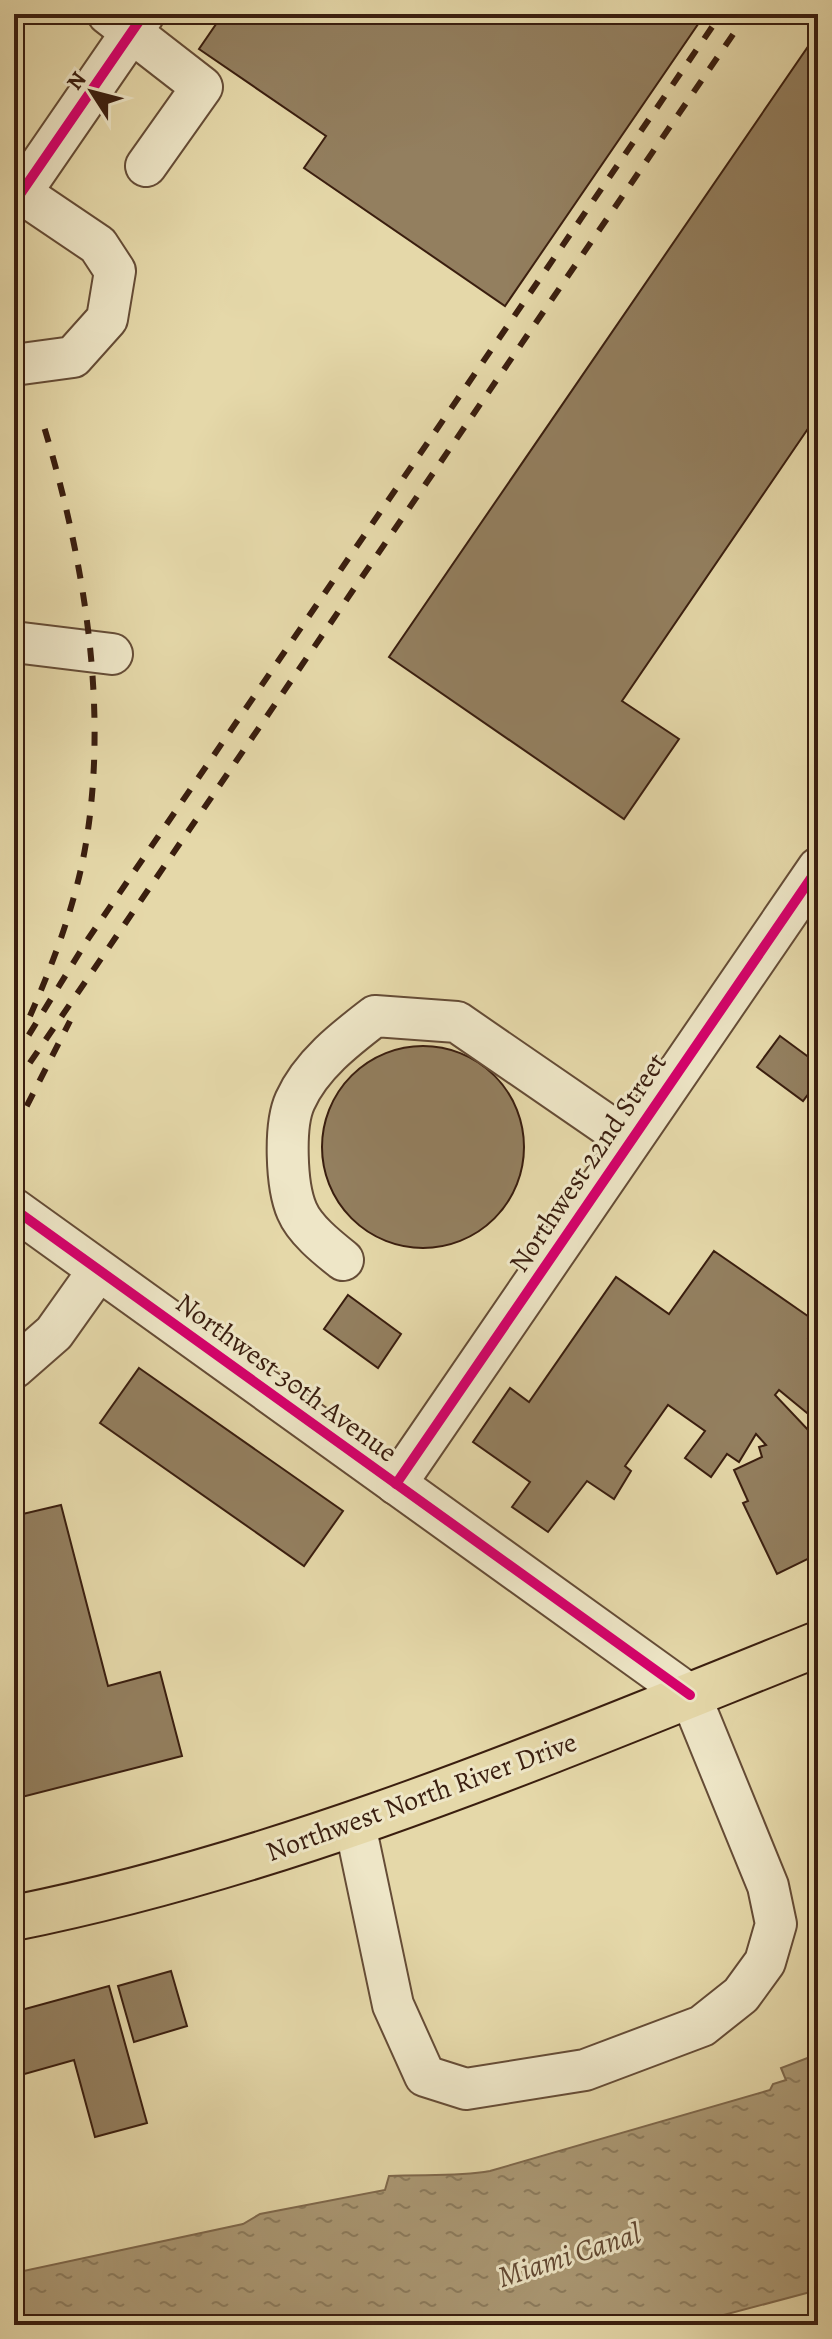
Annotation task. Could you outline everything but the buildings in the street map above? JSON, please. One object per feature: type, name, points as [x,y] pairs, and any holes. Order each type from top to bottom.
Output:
[{"type":"main road","name":"Northwest North River Drive","points":[[14,1918],[196,1874],[355,1825],[818,1644]]},
{"type":"street","points":[[14,365],[73,357],[107,319],[115,271],[98,245],[18,198],[128,20],[202,87],[146,166]]},
{"type":"street","points":[[14,642],[112,654]]},
{"type":"street","name":"Northwest 22nd Street","points":[[396,1484],[818,868]]},
{"type":"street","points":[[343,1260],[326,1246],[297,1211],[287,1161],[292,1116],[294,1101],[333,1048],[375,1016],[457,1022],[630,1141]]},
{"type":"street","name":"Northwest 30th Avenue","points":[[14,1209],[690,1695]]},
{"type":"street","points":[[14,1368],[54,1333],[98,1271]]},
{"type":"street","points":[[355,1825],[393,2005],[425,2076],[466,2089],[585,2070],[702,2026],[741,1995],[765,1962],[776,1924],[768,1886],[690,1695]]},
{"type":"water","name":"Miami Canal","points":[[818,2054],[818,2290],[686,2325],[14,2325],[14,2273],[243,2224],[260,2214],[385,2190],[389,2176],[490,2171],[770,2090],[773,2084],[786,2080],[781,2068]]},
{"type":"railway","points":[[14,1059],[88,939],[721,14]]},
{"type":"railway","points":[[14,1086],[747,14]]},
{"type":"railway","points":[[30,1016],[63,931],[82,865],[95,737],[88,629],[80,576],[57,471],[42,420]]},
{"type":"railway","points":[[14,1131],[70,1021]]},
{"type":"cycle path","points":[[14,203],[144,14]]},
{"type":"cycle path","points":[[396,1484],[818,868]]},
{"type":"cycle path","points":[[14,1209],[690,1695]]}]
